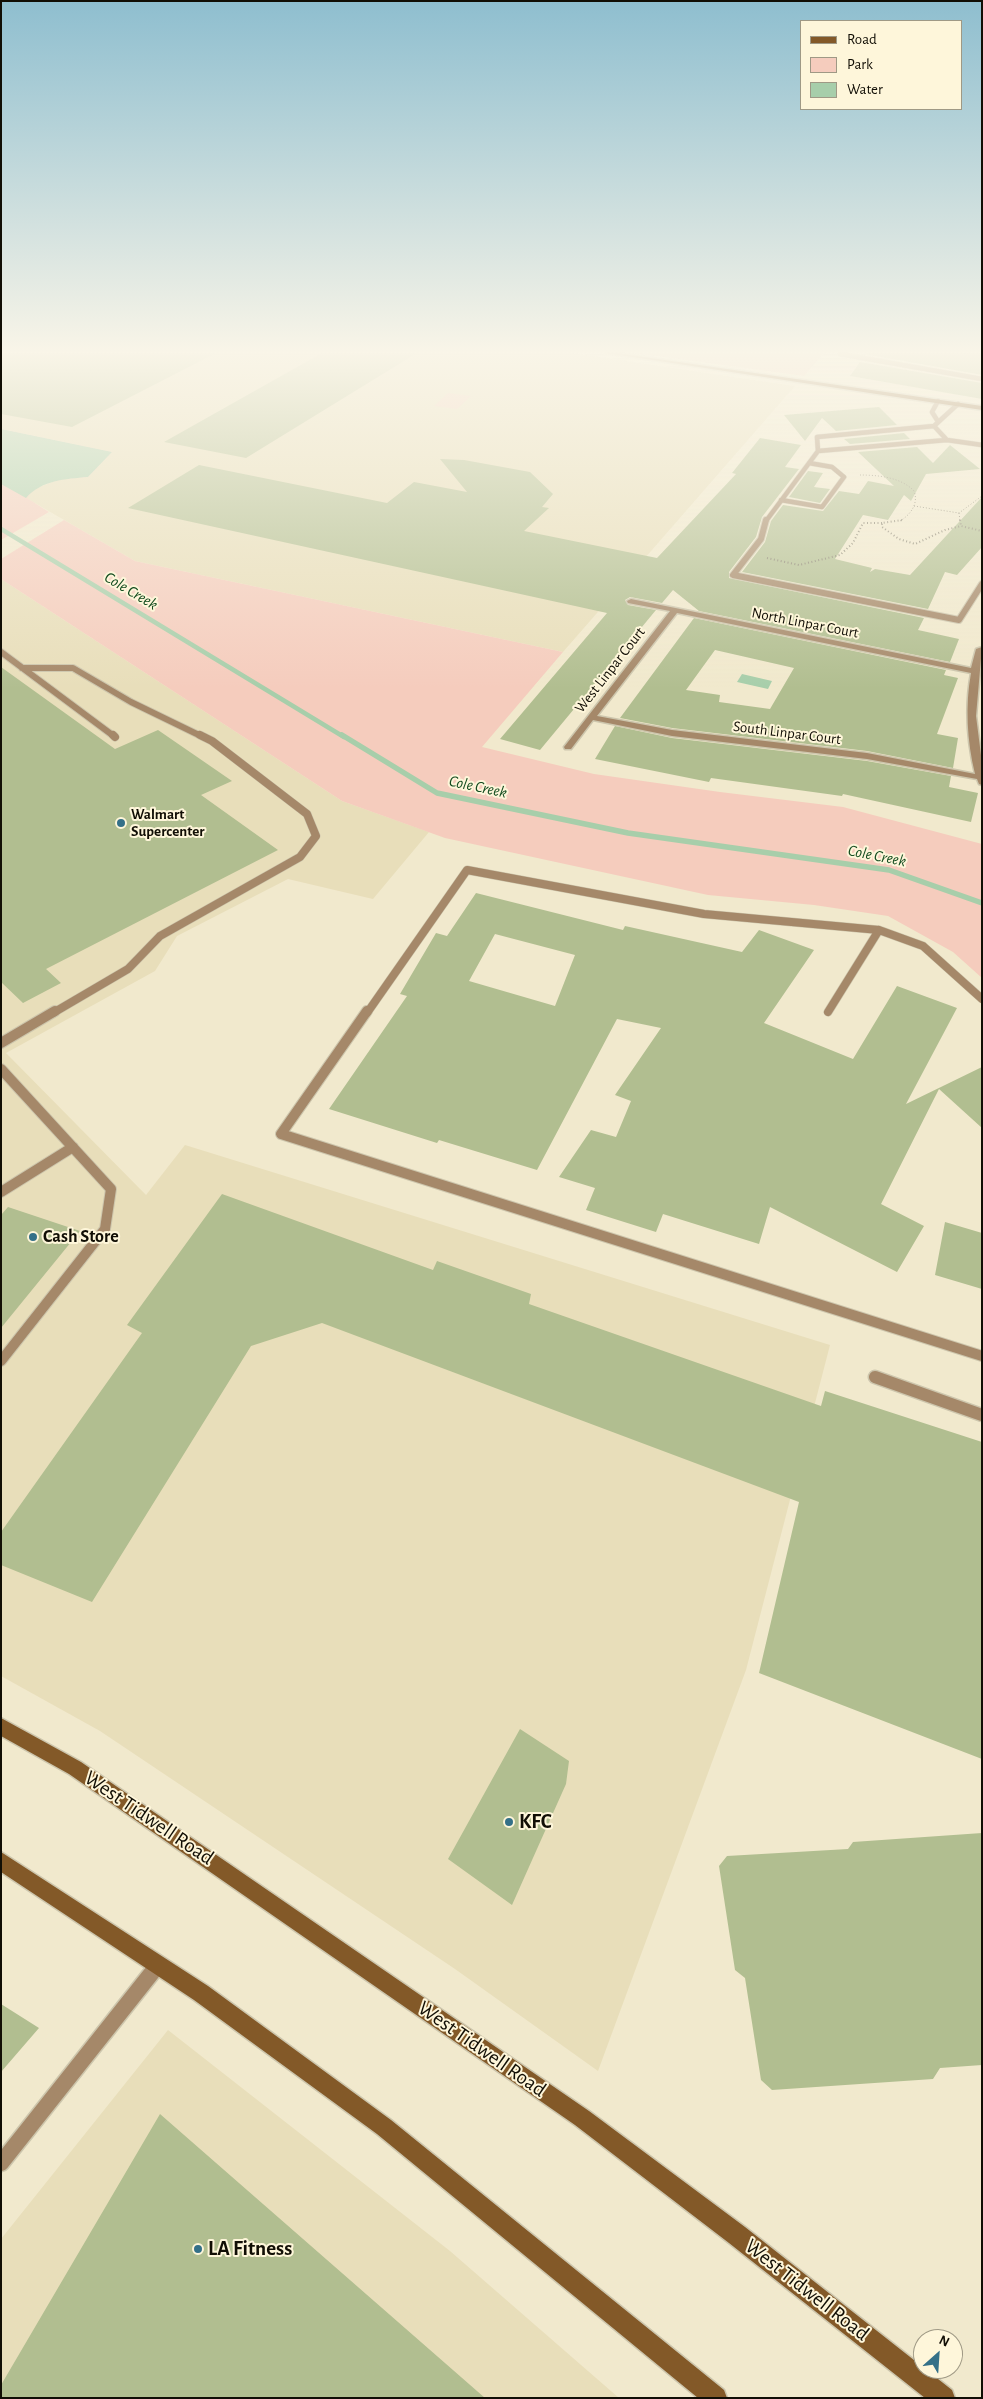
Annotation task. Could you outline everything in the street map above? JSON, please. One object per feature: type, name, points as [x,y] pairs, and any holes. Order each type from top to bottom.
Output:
[{"type":"main road","name":"West Tidwell Road","points":[[1,1726],[75,1768],[582,2118],[736,2235],[944,2398]]},
{"type":"main road","points":[[1,1861],[201,1993],[384,2127],[716,2398]]},
{"type":"street","name":"North Linpar Court","points":[[631,601],[973,671]]},
{"type":"street","name":"West Linpar Court","points":[[568,747],[675,610]]},
{"type":"street","points":[[980,650],[973,671],[970,710],[981,780]]},
{"type":"street","points":[[970,710],[982,711]]},
{"type":"street","name":"South Linpar Court","points":[[590,717],[672,734],[867,756],[981,780]]},
{"type":"lane","points":[[808,465],[766,520],[761,539],[733,575],[958,620],[982,584]]},
{"type":"lane","points":[[781,500],[822,508],[844,477],[832,467],[820,465]]},
{"type":"lane","points":[[1,652],[115,737]]},
{"type":"lane","points":[[1,1043],[128,969],[160,936],[300,857],[316,836],[307,814],[212,741],[131,702],[73,668],[22,668]]},
{"type":"lane","points":[[982,999],[923,946],[878,930],[704,914],[468,870],[281,1134],[982,1356]]},
{"type":"lane","points":[[828,1012],[878,930]]},
{"type":"lane","points":[[1,1069],[111,1189],[105,1229],[1,1361]]},
{"type":"lane","points":[[1,1192],[73,1147]]},
{"type":"lane","points":[[875,1377],[982,1414]]},
{"type":"lane","points":[[1,2163],[158,1965]]},
{"type":"path","points":[[750,555],[799,564],[832,558],[840,555],[853,543],[863,523],[901,521],[914,506],[914,493],[909,486],[869,474],[844,477]]},
{"type":"path","points":[[914,506],[959,512],[982,496]]},
{"type":"path","points":[[959,512],[961,526]]},
{"type":"path","points":[[882,523],[882,527],[899,539],[915,544],[945,530],[961,526],[982,531]]},
{"type":"shaded area","points":[[100,465],[726,465],[563,652],[135,561],[26,498],[34,489],[60,479],[88,477]]},
{"type":"shaded area","points":[[1,579],[342,801],[429,832],[373,899],[288,879],[177,936],[155,971],[6,1053],[146,1195],[185,1145],[830,1345],[746,1670],[598,2071],[455,1969],[100,1731],[1,1676]]},
{"type":"shaded area","points":[[168,2030],[450,2251],[619,2398],[1,2398],[1,2239]]},
{"type":"green space","points":[[1,465],[100,465],[88,477],[54,481],[32,492],[27,498],[49,512],[1,540]]},
{"type":"green space","points":[[64,520],[135,561],[563,652],[482,747],[594,774],[843,807],[982,844],[982,978],[953,952],[888,916],[814,905],[708,895],[445,838],[342,801],[1,579],[1,559]]},
{"type":"water","points":[[1,465],[100,465],[88,477],[47,484],[39,487],[26,498],[1,484]]},
{"type":"water","points":[[742,674],[772,681],[768,689],[737,682]]},
{"type":"building","points":[[199,465],[387,503],[414,482],[467,492],[445,465],[491,465],[530,472],[553,494],[542,507],[549,508],[524,531],[657,558],[736,474],[732,473],[738,465],[786,465],[785,467],[799,469],[762,517],[756,537],[729,572],[729,578],[924,618],[918,630],[959,639],[950,662],[699,611],[673,590],[662,603],[630,597],[625,600],[628,605],[656,610],[540,750],[500,739],[607,613],[128,508]]},
{"type":"building","points":[[872,465],[975,465],[980,469],[926,474],[911,501],[904,495],[888,520],[863,515],[835,559],[872,568],[870,572],[875,569],[910,575],[982,497],[982,547],[957,575],[945,572],[928,609],[742,572],[765,542],[771,521],[783,505],[823,511],[839,491],[859,494],[868,481],[894,486]]},
{"type":"building","points":[[808,471],[823,473],[814,487],[830,489],[820,503],[789,497]]},
{"type":"building","points":[[694,618],[946,670],[944,675],[958,678],[937,734],[958,738],[953,768],[867,751],[672,728],[620,718]],"holes":[[[715,650],[794,668],[770,709],[719,702],[720,695],[686,690]]]},
{"type":"building","name":"Walmart Supercenter","points":[[1,667],[115,749],[158,730],[232,781],[201,795],[278,850],[46,969],[61,983],[23,1003],[1,982]]},
{"type":"building","points":[[615,726],[672,738],[867,761],[951,776],[949,787],[978,793],[971,822],[843,794],[842,796],[711,778],[709,782],[595,759]]},
{"type":"building","points":[[476,893],[623,930],[625,926],[742,952],[759,930],[814,950],[764,1023],[853,1059],[897,986],[957,1008],[906,1104],[982,1067],[982,1128],[939,1089],[881,1204],[924,1226],[897,1272],[770,1207],[759,1244],[663,1214],[656,1232],[586,1210],[595,1188],[559,1177],[591,1130],[616,1137],[631,1101],[615,1095],[661,1028],[617,1019],[537,1170],[439,1140],[437,1143],[329,1109],[407,996],[400,994],[436,933],[447,936]],"holes":[[[495,934],[575,955],[555,1006],[469,981]]]},
{"type":"building","points":[[222,1194],[433,1270],[437,1261],[531,1294],[529,1304],[821,1406],[825,1391],[982,1442],[982,1759],[759,1673],[799,1502],[322,1323],[251,1346],[92,1602],[1,1565],[1,1532],[142,1333],[127,1325]]},
{"type":"building","points":[[8,1207],[80,1231],[1,1328],[1,1215]]},
{"type":"building","points":[[945,1222],[982,1233],[982,1289],[935,1275]]},
{"type":"building","name":"KFC","points":[[520,1729],[569,1761],[566,1784],[512,1905],[448,1859]]},
{"type":"building","points":[[982,1833],[982,2065],[940,2068],[933,2079],[772,2090],[761,2080],[745,1978],[735,1970],[719,1866],[727,1856],[848,1849],[853,1842]]},
{"type":"building","points":[[1,2004],[39,2028],[1,2072]]},
{"type":"building","name":"LA Fitness","points":[[160,2114],[485,2398],[1,2398],[1,2385]]},
{"type":"waterway","name":"Cole Creek","points":[[1,529],[344,737]]},
{"type":"waterway","name":"Cole Creek","points":[[342,735],[437,793],[628,833],[889,870],[982,903]]},
{"type":"place","name":"Walmart Supercenter","points":[[121,823]]},
{"type":"place","name":"Cash Store","points":[[33,1237]]},
{"type":"place","name":"KFC","points":[[509,1822]]},
{"type":"place","name":"LA Fitness","points":[[198,2249]]}]
